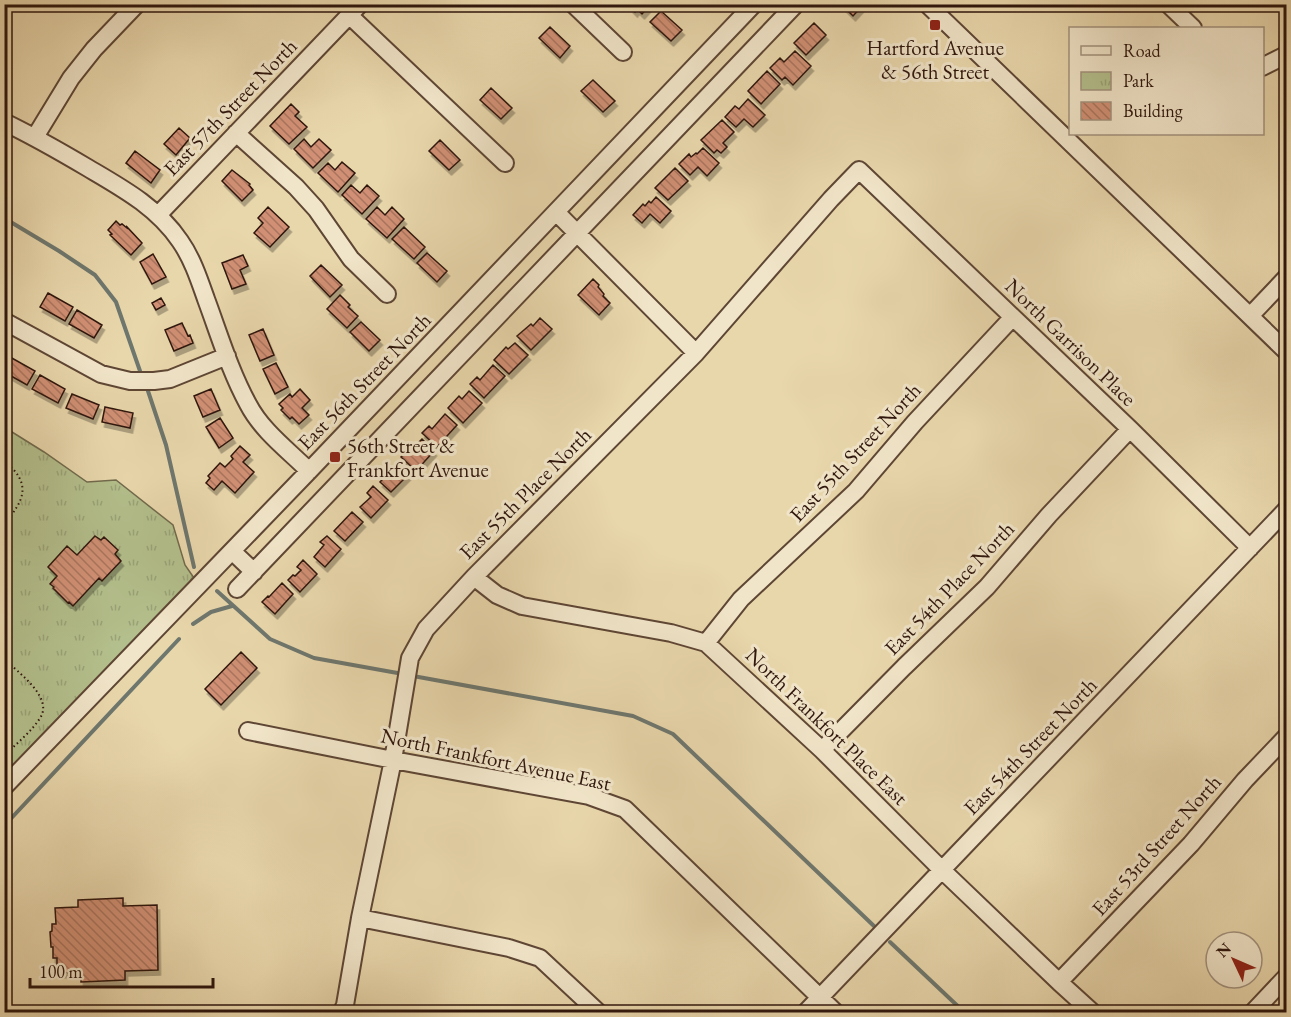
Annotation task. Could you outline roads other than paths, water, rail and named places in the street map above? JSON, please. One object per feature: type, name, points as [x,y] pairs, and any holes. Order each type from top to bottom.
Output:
[{"type":"street","points":[[35,137],[71,78],[94,49],[137,4]]},
{"type":"street","points":[[573,4],[623,52]]},
{"type":"street","name":"East 56th Street North","points":[[4,787],[232,552],[754,4]]},
{"type":"street","points":[[237,590],[796,4]]},
{"type":"street","points":[[927,4],[1287,351]]},
{"type":"street","points":[[1168,4],[1191,27]]},
{"type":"street","points":[[355,10],[505,163]]},
{"type":"street","name":"East 57th Street North","points":[[158,214],[355,10]]},
{"type":"street","points":[[1264,66],[1287,55]]},
{"type":"street","points":[[4,122],[35,137],[138,197],[158,214],[180,241],[192,261],[227,356],[256,418],[264,429],[309,471]]},
{"type":"street","points":[[236,133],[316,209],[351,259],[387,294]]},
{"type":"street","name":"North Garrison Place","points":[[859,170],[1130,429],[1250,548]]},
{"type":"street","name":"East 55th Place North","points":[[360,918],[393,760],[410,658],[426,629],[474,577],[696,353],[859,170]]},
{"type":"street","points":[[556,212],[696,353]]},
{"type":"street","points":[[1250,316],[1287,278]]},
{"type":"street","name":"East 55th Street North","points":[[706,643],[741,600],[856,491],[915,422],[1012,318]]},
{"type":"street","points":[[4,321],[101,374],[130,381],[170,379],[227,356]]},
{"type":"street","name":"East 54th Place North","points":[[822,750],[987,587],[1049,515],[1130,429]]},
{"type":"street","name":"East 54th Street North","points":[[806,1012],[1287,510]]},
{"type":"street","points":[[232,552],[254,572]]},
{"type":"street","name":"North Frankfort Place East","points":[[474,577],[497,595],[522,606],[671,633],[706,643],[822,750],[942,870],[1092,1012]]},
{"type":"street","name":"North Frankfort Avenue East","points":[[248,732],[589,796],[626,809],[836,1012]]},
{"type":"street","name":"East 53rd Street North","points":[[1059,982],[1191,844],[1245,780],[1287,737]]},
{"type":"street","points":[[342,1012],[360,918],[509,948],[540,958],[590,1010]]},
{"type":"street","points":[[1253,1012],[1287,977]]},
{"type":"waterway","points":[[4,218],[95,275],[116,302],[140,371]]},
{"type":"waterway","points":[[148,391],[166,445],[194,567]]},
{"type":"waterway","points":[[217,591],[270,639],[314,658],[403,674]]},
{"type":"waterway","points":[[193,624],[211,612],[232,606]]},
{"type":"waterway","points":[[4,826],[179,639]]},
{"type":"waterway","points":[[413,676],[633,716],[673,734],[875,927]]},
{"type":"waterway","points":[[890,942],[964,1012]]},
{"type":"place","name":"Hartford Avenue & 56th Street","points":[[935,25]]},
{"type":"place","name":"56th Street & Frankfort Avenue","points":[[335,457]]}]
